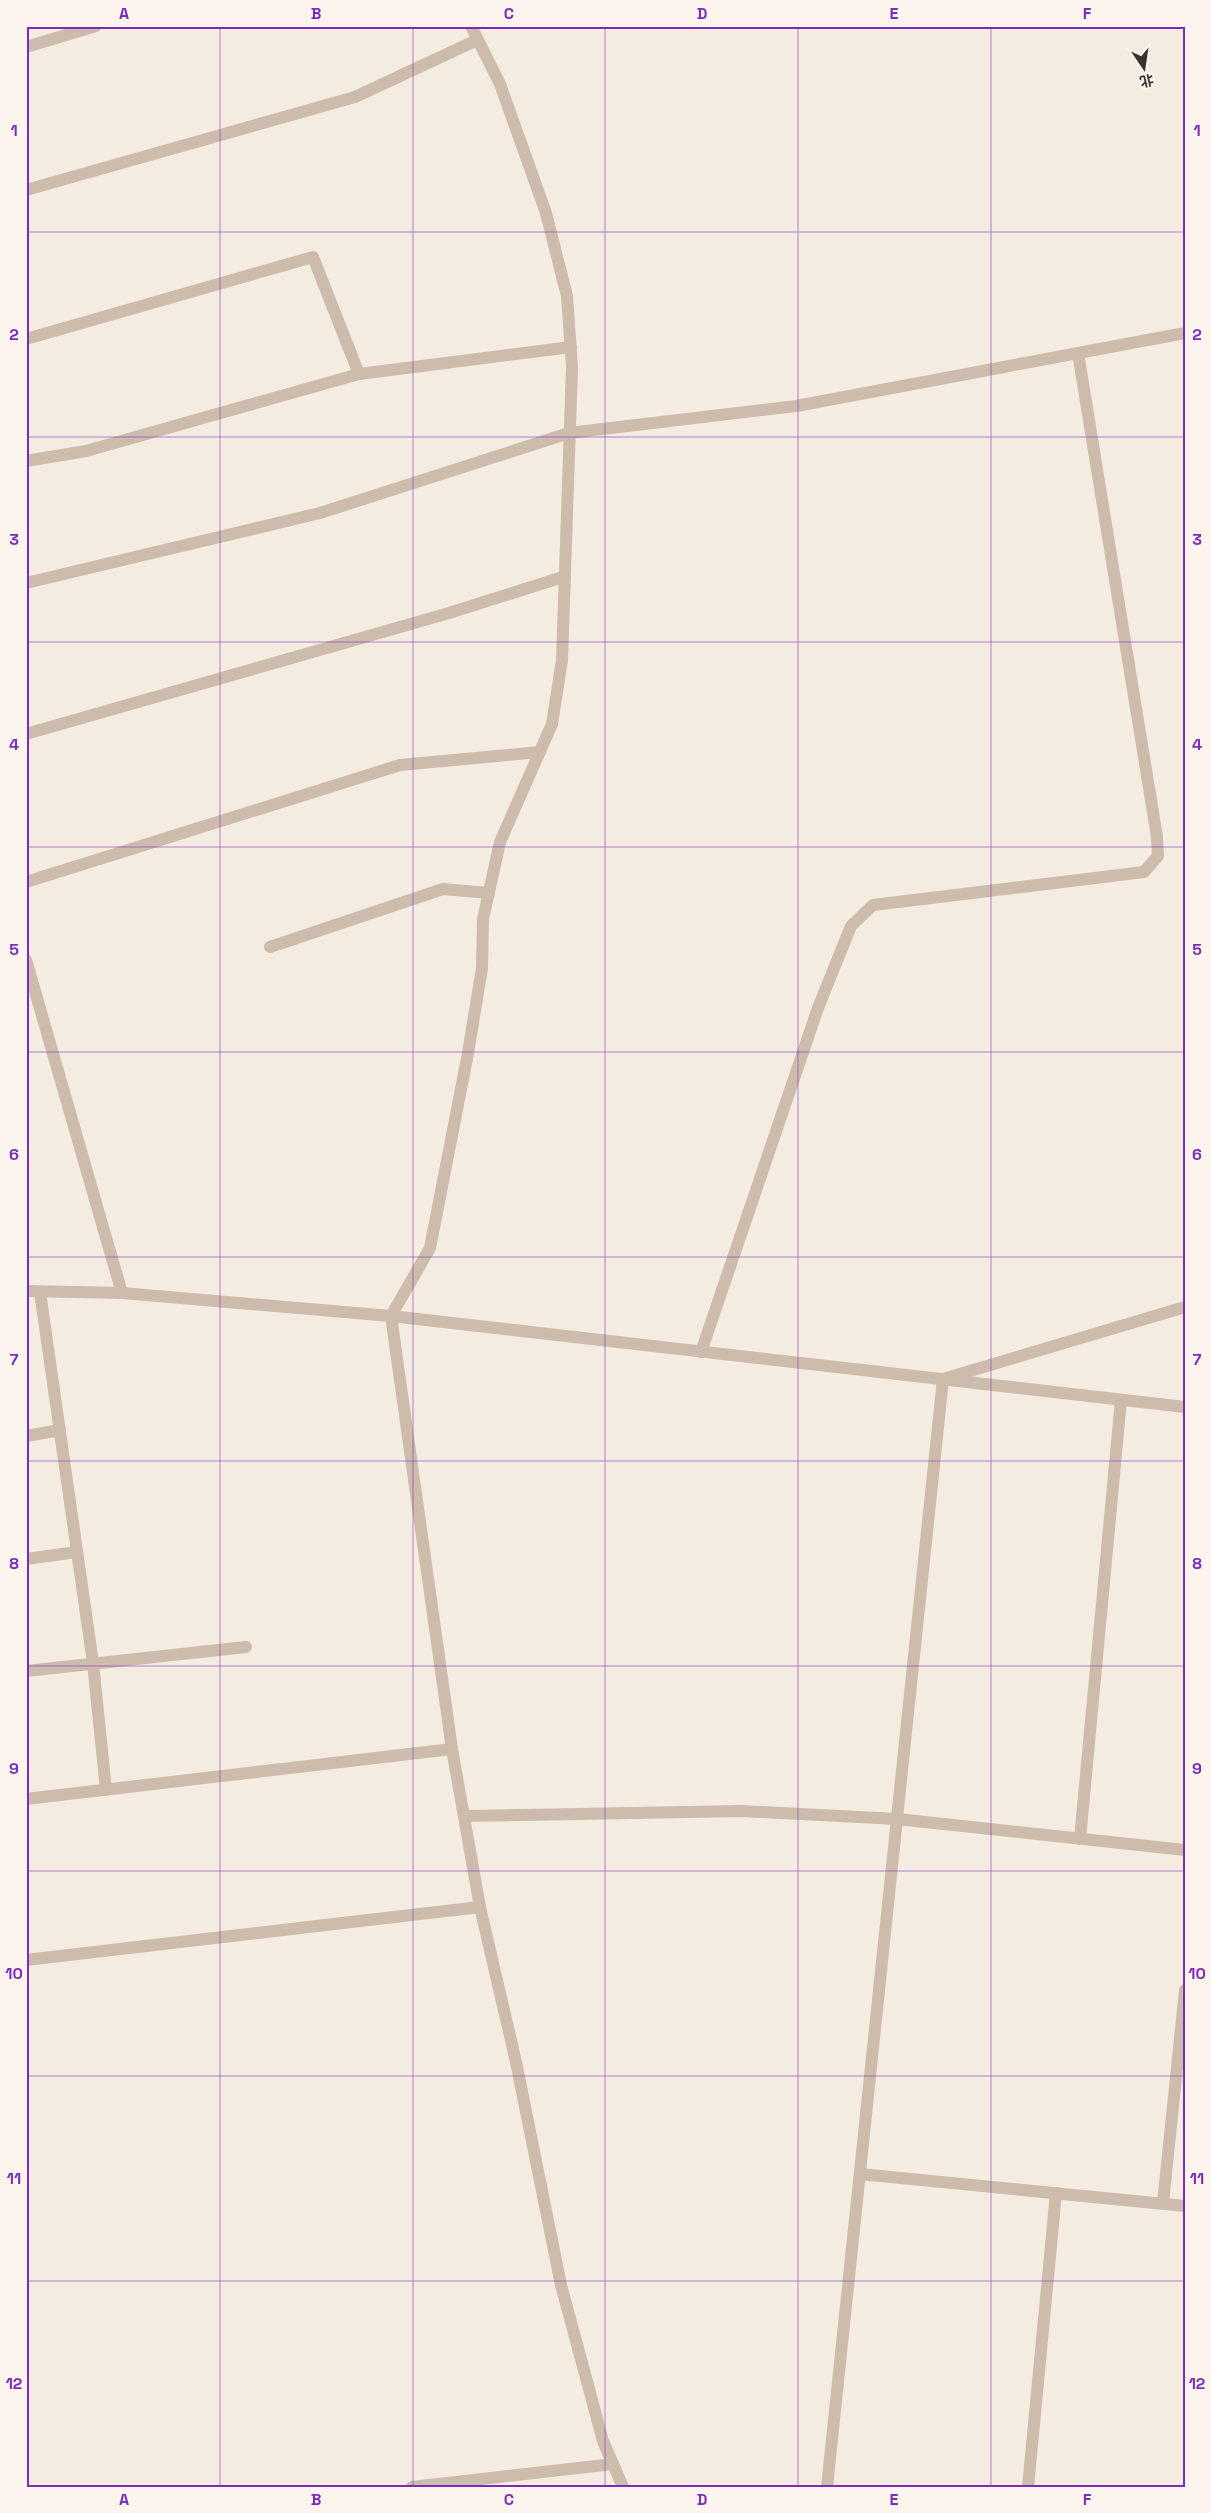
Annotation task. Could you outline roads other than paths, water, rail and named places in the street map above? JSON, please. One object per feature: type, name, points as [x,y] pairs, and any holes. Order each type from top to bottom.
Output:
[{"type":"street","points":[[26,47],[96,26]]},
{"type":"street","points":[[471,26],[500,84],[546,213],[567,296],[572,366],[563,577],[562,660],[552,724],[500,842],[483,918],[482,968],[468,1053],[430,1248],[391,1316],[452,1749],[480,1907],[516,2062],[561,2285],[604,2441],[623,2487]]},
{"type":"street","points":[[26,190],[355,97],[478,40]]},
{"type":"street","points":[[26,340],[313,257],[359,374]]},
{"type":"street","points":[[26,583],[320,513],[569,433],[796,406],[1185,333]]},
{"type":"street","points":[[26,461],[86,451],[359,374],[570,347]]},
{"type":"street","points":[[701,1352],[818,1008],[851,926],[873,905],[1144,872],[1158,856],[1158,837],[1078,353]]},
{"type":"street","points":[[26,734],[449,613],[563,577]]},
{"type":"street","points":[[26,882],[400,765],[540,752]]},
{"type":"street","points":[[270,947],[444,889],[489,892]]},
{"type":"street","points":[[26,960],[122,1293]]},
{"type":"street","points":[[26,1291],[122,1293],[391,1316],[1185,1407]]},
{"type":"street","points":[[40,1292],[93,1663],[106,1790]]},
{"type":"street","points":[[943,1379],[1185,1307]]},
{"type":"street","points":[[827,2487],[943,1379]]},
{"type":"street","points":[[1080,1839],[1121,1400]]},
{"type":"street","points":[[26,1436],[60,1430]]},
{"type":"street","points":[[26,1559],[77,1552]]},
{"type":"street","points":[[26,1672],[246,1646]]},
{"type":"street","points":[[26,1799],[452,1749]]},
{"type":"street","points":[[464,1816],[742,1811],[897,1819],[1185,1850]]},
{"type":"street","points":[[26,1960],[480,1907]]},
{"type":"street","points":[[1163,2204],[1185,1990]]},
{"type":"street","points":[[860,2174],[1185,2206]]},
{"type":"street","points":[[1028,2487],[1056,2192]]},
{"type":"street","points":[[412,2487],[613,2464]]}]
